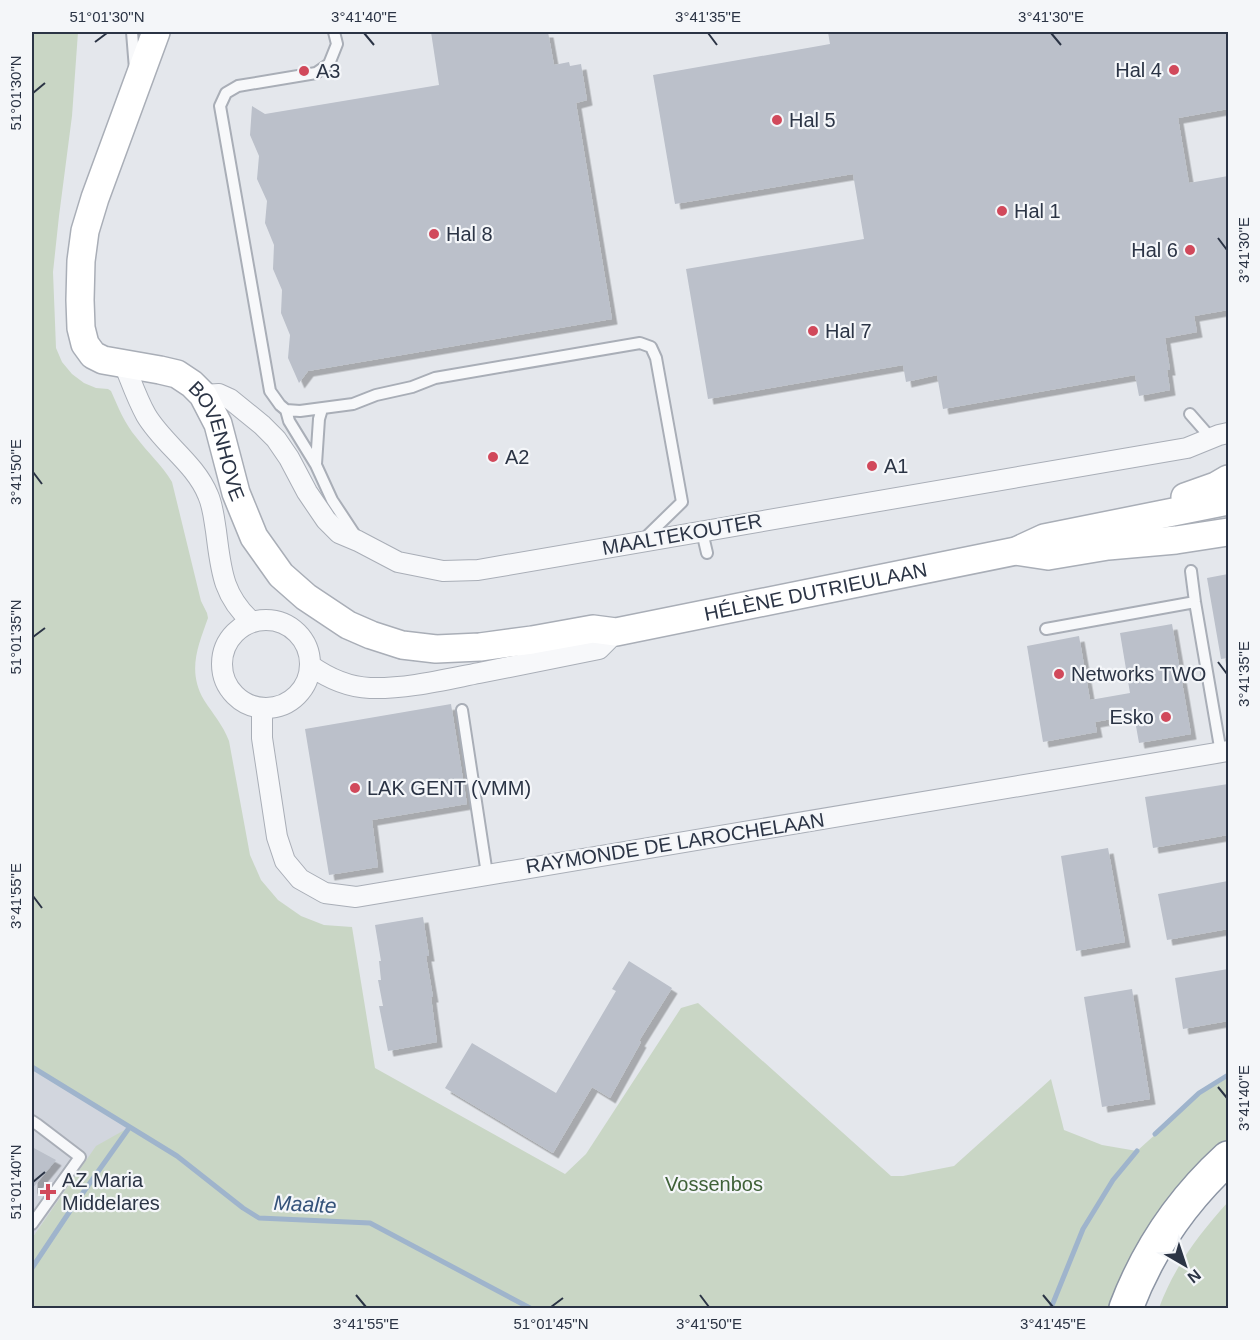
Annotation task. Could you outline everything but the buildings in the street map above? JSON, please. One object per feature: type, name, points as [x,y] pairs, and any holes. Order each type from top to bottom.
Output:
[{"type":"highway","points":[[1126,1308],[1155,1246],[1179,1210],[1228,1158]]},
{"type":"highway","points":[[1145,1308],[1171,1253],[1194,1219],[1228,1182]]},
{"type":"street","name":"BOVENHOVE","points":[[156,32],[85,231],[81,261],[81,328],[85,344],[93,355],[103,360],[177,374],[203,395],[218,424],[236,493],[254,537],[281,575],[306,597],[348,626],[402,645],[436,649],[480,647],[593,629],[616,632]]},
{"type":"street","points":[[124,364],[146,415],[199,478],[209,496],[221,571],[228,591],[240,611],[252,622]]},
{"type":"street","name":"MAALTEKOUTER","points":[[203,395],[219,394],[230,399],[276,439],[307,492],[326,520],[339,533],[398,562],[443,571],[478,570],[1187,448],[1220,435]]},
{"type":"street","points":[[1140,519],[1156,504],[1188,496],[1228,479]]},
{"type":"street","name":"HÉLÈNE DUTRIEULAAN","points":[[616,632],[1016,552],[1044,538],[1228,501]]},
{"type":"street","name":"HÉLÈNE DUTRIEULAAN","points":[[1016,552],[1048,556],[1108,546],[1176,540],[1228,532]]},
{"type":"street","points":[[266,620],[280,622],[293,628],[303,639],[309,652],[311,666],[308,680],[301,693],[290,703],[276,708],[262,709],[247,705],[235,696],[226,684],[222,669],[223,654],[229,640],[239,629],[252,622],[266,620]]},
{"type":"street","points":[[311,666],[322,674],[345,684],[369,688],[402,686],[450,679],[599,649],[616,632]]},
{"type":"street","name":"RAYMONDE DE LAROCHELAAN","points":[[262,709],[262,738],[278,837],[285,861],[300,879],[325,893],[356,897],[1225,752]]},
{"type":"lane","points":[[132,32],[137,84]]},
{"type":"lane","points":[[147,57],[165,32]]},
{"type":"lane","points":[[334,32],[336,44],[329,64],[316,73],[238,86],[226,93],[220,106],[270,391],[286,410],[289,421],[316,465],[332,500],[358,541]]},
{"type":"lane","points":[[286,410],[300,411],[353,404],[435,378],[640,343],[651,347],[656,358],[682,502],[641,541]]},
{"type":"lane","points":[[316,465],[318,419],[322,409]]},
{"type":"lane","points":[[1190,414],[1220,435]]},
{"type":"lane","points":[[703,536],[707,553]]},
{"type":"lane","points":[[1191,571],[1225,752]]},
{"type":"lane","points":[[1046,629],[1195,602]]},
{"type":"lane","points":[[462,710],[487,874]]},
{"type":"lane","points":[[32,1120],[81,1157],[32,1224]]},
{"type":"shaded area","name":"AZ Maria Middelares","points":[[32,1067],[129,1128],[96,1147],[32,1238]]},
{"type":"green space","name":"Vossenbos","points":[[32,32],[78,32],[72,116],[53,272],[56,348],[62,362],[72,374],[84,383],[111,391],[128,427],[172,482],[201,601],[208,618],[196,659],[196,679],[204,700],[229,741],[250,855],[261,880],[278,900],[301,916],[324,925],[352,927],[375,1068],[565,1174],[586,1154],[681,1008],[698,1003],[891,1176],[903,1176],[954,1166],[1051,1079],[1064,1130],[1102,1145],[1137,1151],[1200,1094],[1228,1076],[1228,1144],[1114,1308],[32,1308],[32,1238],[96,1146],[128,1128],[32,1067]]},
{"type":"green space","points":[[1228,1202],[1228,1308],[1159,1308],[1188,1252]]},
{"type":"waterway","name":"Maalte","points":[[32,1067],[177,1156],[259,1218],[370,1223],[530,1308]]},
{"type":"waterway","points":[[1155,1134],[1199,1093],[1228,1075]]},
{"type":"waterway","points":[[32,1268],[129,1128]]},
{"type":"waterway","points":[[1051,1308],[1083,1229],[1113,1180],[1137,1151]]},
{"type":"place","name":"Hal 4","points":[[1174,70]]},
{"type":"place","name":"A3","points":[[304,71]]},
{"type":"place","name":"Hal 5","points":[[777,120]]},
{"type":"place","name":"Hal 1","points":[[1002,211]]},
{"type":"place","name":"Hal 8","points":[[434,234]]},
{"type":"place","name":"Hal 6","points":[[1190,250]]},
{"type":"place","name":"Hal 7","points":[[813,331]]},
{"type":"place","name":"A2","points":[[493,457]]},
{"type":"place","name":"A1","points":[[872,466]]},
{"type":"place","name":"Networks TWO","points":[[1059,674]]},
{"type":"place","name":"Esko","points":[[1166,717]]},
{"type":"place","name":"LAK GENT (VMM)","points":[[355,788]]},
{"type":"place","name":"AZ Maria Middelares","points":[[48,1192]]}]
